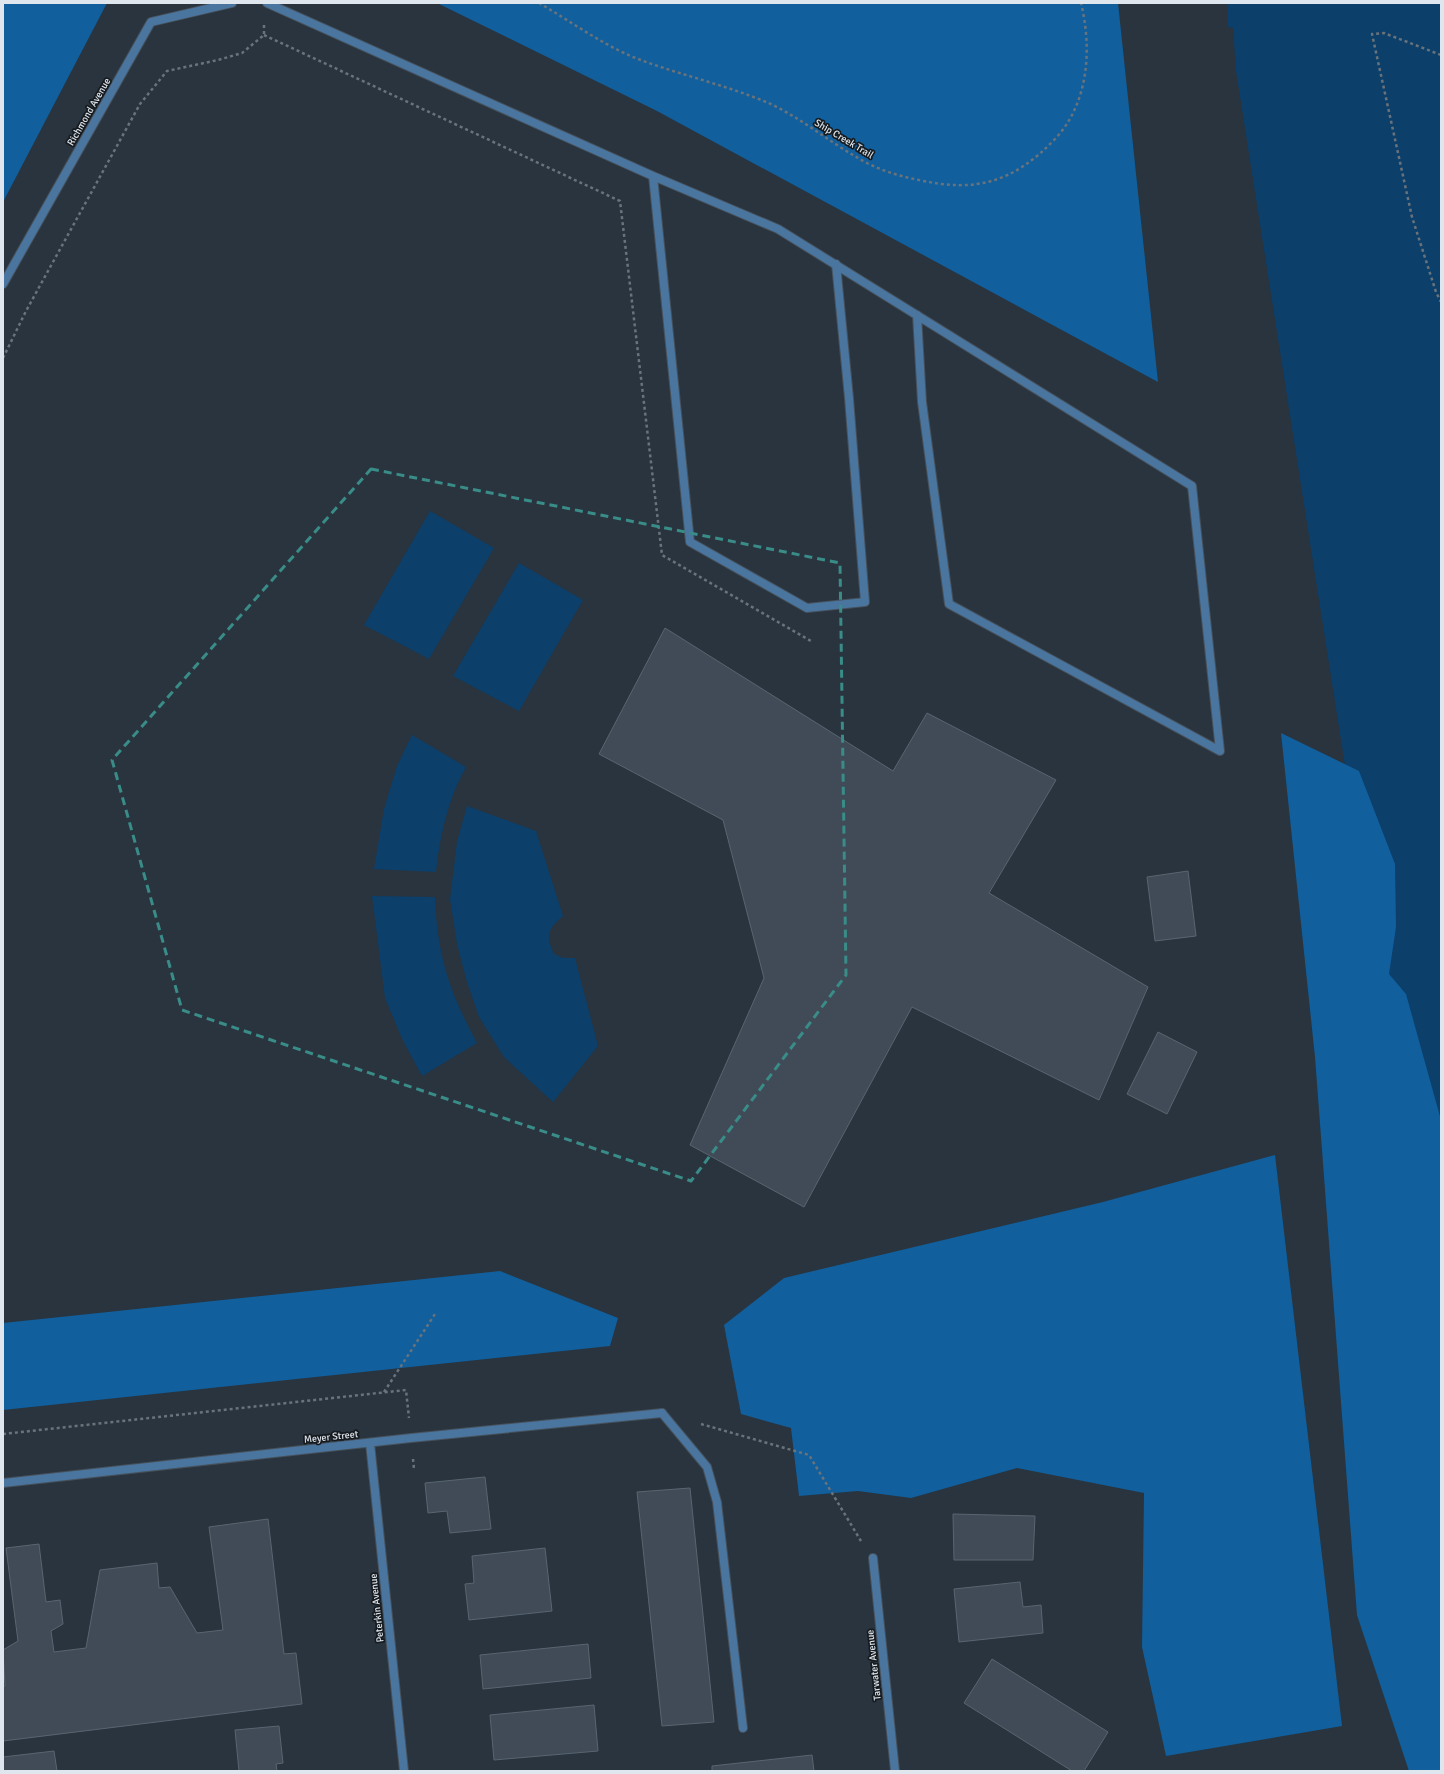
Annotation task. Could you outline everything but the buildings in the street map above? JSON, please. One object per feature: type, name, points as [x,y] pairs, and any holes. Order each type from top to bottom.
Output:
[{"type":"street","name":"Richmond Avenue","points":[[3,284],[151,22],[232,3]]},
{"type":"street","points":[[267,3],[653,176],[778,228],[1192,486],[1220,751],[949,604],[922,402],[916,315]]},
{"type":"street","points":[[653,176],[690,542],[806,608],[865,602],[849,398],[836,264]]},
{"type":"street","name":"Meyer Street","points":[[3,1483],[662,1413],[707,1468],[717,1502],[742,1728]]},
{"type":"street","name":"Peterkin Avenue","points":[[370,1443],[404,1771]]},
{"type":"street","name":"Tarwater Avenue","points":[[873,1558],[895,1771]]},
{"type":"path","name":"Ship Creek Trail","points":[[539,3],[615,49],[746,94],[770,104],[859,159],[882,169],[904,177],[934,184],[967,186],[996,179],[1028,164],[1054,139],[1069,120],[1076,107],[1086,69],[1086,23],[1081,3]]},
{"type":"path","points":[[264,36],[263,26],[277,7]]},
{"type":"path","points":[[1441,55],[1384,33],[1372,34],[1412,217],[1436,292],[1441,302]]},
{"type":"path","points":[[3,358],[26,311],[144,99],[168,71],[218,60],[242,52],[264,36]]},
{"type":"path","points":[[264,36],[620,201],[662,555],[810,641]]},
{"type":"path","points":[[384,1392],[435,1314]]},
{"type":"path","points":[[3,1434],[406,1390]]},
{"type":"path","points":[[699,1424],[809,1455],[851,1527],[873,1558]]},
{"type":"highlighted area","points":[[371,469],[840,563],[846,975],[691,1181],[182,1010],[112,760]]},
{"type":"shaded area","points":[[3,3],[107,3],[3,202]]},
{"type":"shaded area","points":[[437,3],[1118,3],[1158,382],[657,111]]},
{"type":"shaded area","points":[[1227,3],[1441,3],[1441,1149],[1397,1097],[1236,71],[1233,28],[1228,27]]},
{"type":"shaded area","points":[[430,511],[494,548],[429,659],[364,625]]},
{"type":"shaded area","points":[[519,563],[583,600],[519,711],[453,676]]},
{"type":"shaded area","points":[[1281,733],[1359,771],[1395,864],[1396,927],[1389,974],[1406,994],[1441,1120],[1441,1771],[1409,1771],[1357,1615],[1315,1057]]},
{"type":"shaded area","points":[[412,735],[466,767],[454,792],[446,818],[436,872],[374,869],[384,809],[397,766]]},
{"type":"shaded area","points":[[467,806],[536,831],[563,916],[551,929],[549,937],[551,947],[554,954],[563,958],[575,958],[598,1046],[553,1102],[504,1057],[479,1017],[467,982],[457,944],[450,899],[457,842]]},
{"type":"shaded area","points":[[372,896],[435,897],[436,918],[442,956],[452,990],[477,1043],[422,1076],[403,1041],[385,998]]},
{"type":"shaded area","points":[[1275,1155],[1342,1726],[1166,1756],[1142,1647],[1144,1493],[1017,1468],[911,1498],[858,1491],[799,1496],[791,1428],[741,1414],[724,1325],[784,1278],[1103,1202]]},
{"type":"shaded area","points":[[500,1271],[618,1318],[610,1346],[3,1410],[3,1323]]}]
